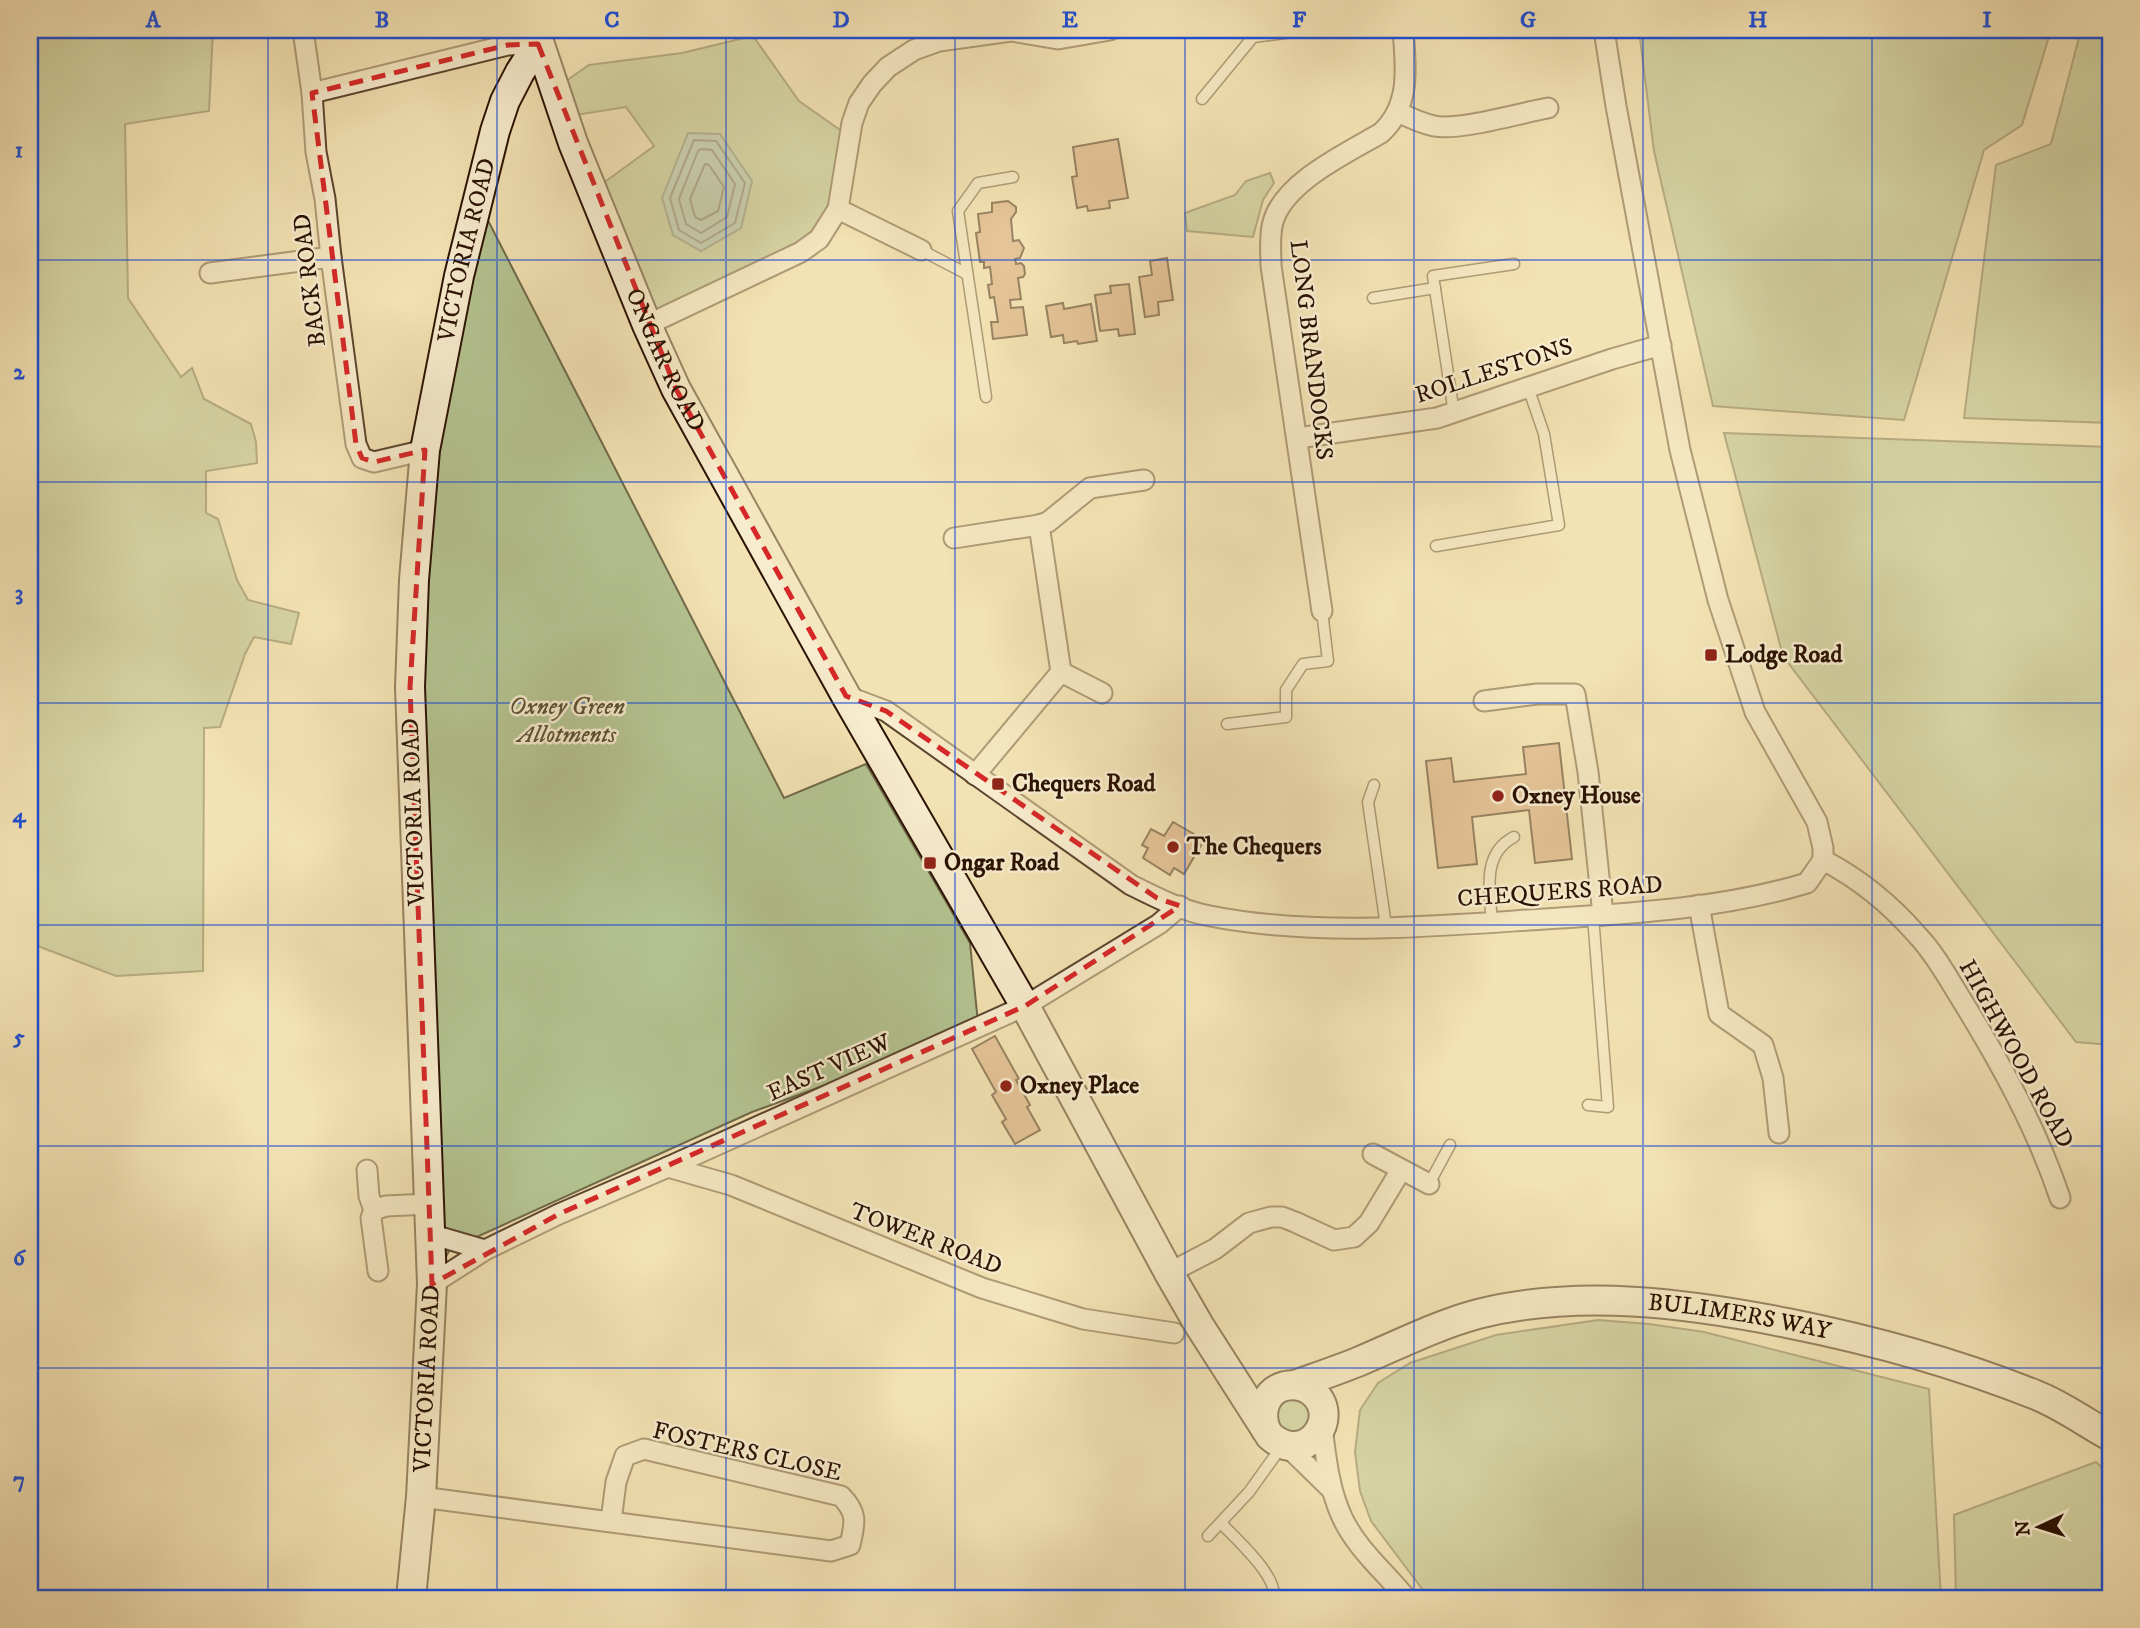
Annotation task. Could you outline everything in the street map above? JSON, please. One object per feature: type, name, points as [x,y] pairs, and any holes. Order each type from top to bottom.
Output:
[{"type":"street","name":"BACK ROAD","points":[[303,30],[312,93],[316,152],[325,199],[356,444],[362,458],[374,462],[425,450]]},
{"type":"street","points":[[648,325],[801,252],[819,239],[838,209],[852,122],[859,103],[888,67],[914,50],[939,41],[1011,30],[1058,39],[1110,30]]},
{"type":"street","points":[[1403,30],[1405,88],[1398,112],[1436,127],[1452,127],[1548,108]]},
{"type":"street","points":[[1604,30],[1680,450],[1734,650],[1755,712],[1817,822],[1823,860]]},
{"type":"street","points":[[312,93],[537,37]]},
{"type":"street","name":"ONGAR ROAD","points":[[537,37],[573,143],[676,389],[846,696],[1026,1006],[1169,1273],[1227,1367],[1279,1440],[1331,1489]]},
{"type":"street","name":"VICTORIA ROAD","points":[[411,1598],[422,1497],[432,1284],[410,687],[414,580],[425,450],[459,276],[495,131],[537,37]]},
{"type":"street","name":"LONG BRANDOCKS","points":[[1322,611],[1271,266],[1273,221],[1282,202],[1302,181],[1381,133],[1392,123],[1398,112]]},
{"type":"street","points":[[838,209],[921,250]]},
{"type":"street","points":[[210,273],[331,257]]},
{"type":"street","name":"ROLLESTONS","points":[[1298,438],[1419,422],[1661,345]]},
{"type":"street","points":[[954,538],[1039,526],[1048,522],[1090,488],[1144,480]]},
{"type":"street","points":[[975,775],[1061,672],[1039,526]]},
{"type":"street","points":[[1061,672],[1102,693]]},
{"type":"street","points":[[1484,701],[1537,694],[1575,694],[1588,772],[1598,916]]},
{"type":"street","name":"CHEQUERS ROAD","points":[[846,696],[886,711],[1131,885],[1207,915],[1330,927],[1492,923],[1598,916],[1699,905],[1779,891],[1807,883],[1823,860]]},
{"type":"street","name":"HIGHWOOD ROAD","points":[[1823,860],[1849,873],[1887,906],[1919,936],[1940,964],[2022,1106],[2049,1164],[2060,1198]]},
{"type":"street","points":[[1699,905],[1719,1014],[1763,1045],[1773,1078],[1779,1133]]},
{"type":"street","name":"EAST VIEW","points":[[432,1284],[485,1250],[559,1214],[1026,1006],[1159,924],[1180,906]]},
{"type":"street","points":[[1373,1154],[1429,1184]]},
{"type":"street","name":"TOWER ROAD","points":[[668,1167],[731,1185],[982,1289],[1083,1319],[1174,1333]]},
{"type":"street","points":[[367,1170],[369,1196],[374,1210],[371,1218],[378,1271]]},
{"type":"street","points":[[1169,1273],[1214,1249],[1249,1223],[1271,1217],[1282,1217],[1334,1240],[1354,1237],[1369,1223],[1401,1170]]},
{"type":"street","points":[[374,1210],[386,1206],[429,1205]]},
{"type":"street","points":[[430,1234],[485,1250]]},
{"type":"street","name":"BULIMERS WAY","points":[[1290,1386],[1358,1362],[1423,1333],[1489,1312],[1528,1304],[1589,1300],[1655,1303],[1742,1314],[1836,1333],[1929,1357],[2039,1396],[2110,1436]]},
{"type":"street","points":[[1290,1386],[1274,1391],[1265,1402],[1262,1414],[1279,1440],[1307,1444],[1315,1438],[1358,1362]]},
{"type":"street","name":"ONGAR ROAD","points":[[1227,1367],[1290,1386],[1306,1388],[1316,1395],[1322,1405],[1331,1489],[1342,1519],[1362,1549],[1406,1598]]},
{"type":"street","name":"FOSTERS CLOSE","points":[[422,1497],[831,1551],[850,1545],[855,1524],[852,1506],[841,1496],[644,1449],[625,1456],[616,1482],[611,1521]]},
{"type":"lane","points":[[1202,99],[1253,37],[1308,30]]},
{"type":"lane","points":[[986,397],[958,211],[978,183],[1013,177]]},
{"type":"lane","points":[[921,250],[967,274]]},
{"type":"lane","points":[[1454,413],[1433,276],[1514,264]]},
{"type":"lane","points":[[1373,298],[1435,288]]},
{"type":"lane","points":[[1436,546],[1559,525],[1544,434],[1528,387]]},
{"type":"lane","points":[[1227,724],[1286,717],[1286,690],[1303,664],[1328,662],[1322,611]]},
{"type":"lane","points":[[1374,785],[1368,802],[1385,926]]},
{"type":"lane","points":[[1492,923],[1489,883],[1491,864],[1495,853],[1504,842],[1514,837]]},
{"type":"lane","points":[[1588,1105],[1608,1107],[1598,916]]},
{"type":"lane","points":[[1429,1184],[1450,1145]]},
{"type":"lane","points":[[1208,1536],[1249,1492],[1279,1440]]},
{"type":"lane","points":[[1221,1523],[1269,1576],[1274,1587],[1273,1598]]},
{"type":"highlighted area","points":[[538,44],[676,389],[846,696],[886,711],[1157,898],[1180,906],[1025,1006],[559,1214],[432,1284],[410,687],[425,450],[374,462],[362,458],[356,444],[312,93],[508,45]]},
{"type":"green space","points":[[30,30],[213,30],[209,111],[125,124],[128,298],[181,377],[192,368],[204,399],[251,424],[256,442],[257,463],[206,471],[206,513],[218,519],[237,580],[248,600],[299,613],[291,644],[254,637],[245,654],[220,727],[204,728],[203,971],[116,976],[30,943]]},
{"type":"green space","points":[[1639,30],[2051,30],[2022,125],[1984,150],[1904,420],[1713,406],[1654,151]]},
{"type":"green space","points":[[2081,30],[2110,30],[2110,423],[1964,418],[1996,165],[2051,144]]},
{"type":"green space","points":[[753,36],[799,101],[850,137],[823,223],[791,246],[650,318],[602,184],[654,146],[626,107],[576,115],[563,83],[589,65],[682,53]]},
{"type":"green space","points":[[1270,173],[1274,183],[1263,200],[1253,237],[1187,231],[1185,213],[1235,195],[1246,181]]},
{"type":"green space","name":"Oxney Green Allotments","points":[[477,199],[784,798],[866,764],[970,943],[978,1029],[752,1112],[450,1249],[432,1284],[414,580]]},
{"type":"green space","points":[[1724,433],[2110,447],[2110,1045],[2076,1042],[1783,656]]},
{"type":"green space","points":[[1598,1320],[1704,1332],[1929,1389],[1941,1598],[1429,1598],[1371,1521],[1360,1491],[1355,1452],[1360,1410],[1378,1383],[1410,1363],[1496,1335]]},
{"type":"green space","points":[[1293,1398],[1305,1403],[1310,1415],[1305,1427],[1293,1432],[1281,1427],[1276,1415],[1281,1403]]},
{"type":"green space","points":[[2096,1462],[2110,1475],[2110,1598],[1956,1598],[1954,1515]]},
{"type":"water","points":[[688,133],[720,134],[752,181],[741,228],[701,251],[673,235],[662,198]]},
{"type":"building","points":[[1118,139],[1128,198],[1109,201],[1110,208],[1088,211],[1087,206],[1077,208],[1072,177],[1077,176],[1073,147]]},
{"type":"building","points":[[1008,201],[1016,207],[1011,219],[1013,241],[1019,240],[1024,248],[1020,258],[1015,259],[1016,264],[1021,263],[1024,266],[1025,274],[1018,278],[1021,299],[1010,300],[1011,308],[1023,307],[1027,335],[993,339],[991,322],[998,322],[994,297],[990,298],[988,285],[992,284],[990,267],[984,268],[984,262],[980,262],[976,233],[980,232],[978,214],[992,212],[992,203]]},
{"type":"building","points":[[1167,258],[1173,300],[1158,302],[1159,315],[1145,317],[1139,277],[1152,275],[1150,261]]},
{"type":"building","points":[[1129,284],[1135,334],[1119,336],[1118,329],[1100,331],[1095,295],[1111,293],[1110,286]]},
{"type":"building","points":[[1063,303],[1064,309],[1091,304],[1097,341],[1064,343],[1063,335],[1051,337],[1046,306]]},
{"type":"building","name":"Oxney House","points":[[1559,743],[1572,859],[1535,863],[1529,810],[1472,817],[1477,864],[1438,868],[1426,761],[1451,758],[1454,782],[1526,774],[1523,747]]},
{"type":"building","name":"The Chequers","points":[[1173,822],[1194,834],[1191,839],[1201,845],[1184,874],[1174,868],[1170,875],[1143,858],[1148,848],[1142,845],[1151,829],[1164,836]]},
{"type":"building","name":"Oxney Place","points":[[995,1036],[1019,1079],[1016,1080],[1030,1105],[1027,1107],[1040,1130],[1015,1144],[1002,1122],[1006,1119],[992,1095],[996,1092],[972,1049]]},
{"type":"place","name":"Lodge Road","points":[[1711,655]]},
{"type":"place","name":"Chequers Road","points":[[998,784]]},
{"type":"place","name":"Oxney House","points":[[1498,796]]},
{"type":"place","name":"The Chequers","points":[[1173,847]]},
{"type":"place","name":"Ongar Road","points":[[930,863]]},
{"type":"place","name":"Oxney Place","points":[[1006,1086]]}]
